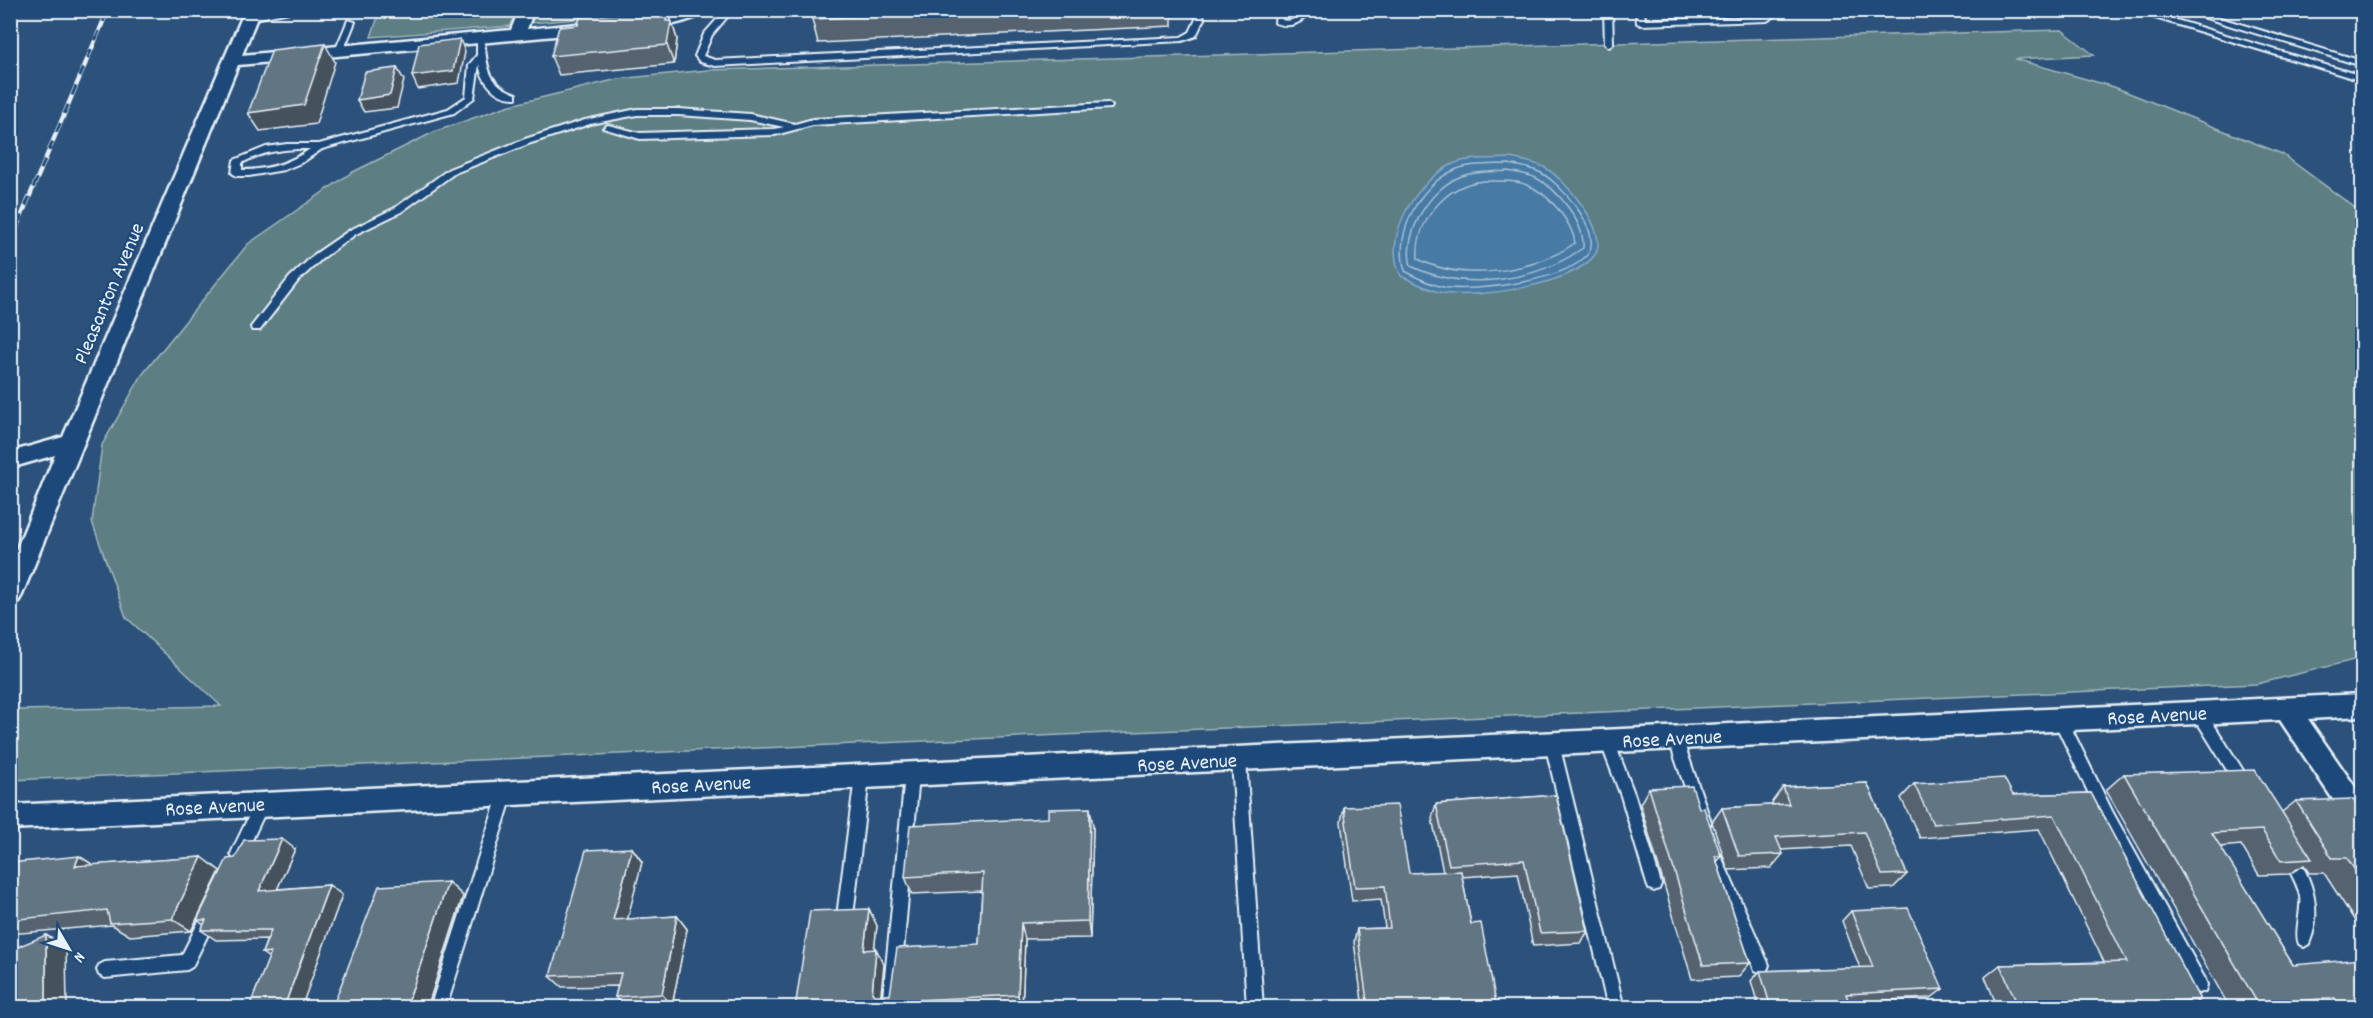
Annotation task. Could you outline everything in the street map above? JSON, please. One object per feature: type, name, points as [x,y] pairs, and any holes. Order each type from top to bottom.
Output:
[{"type":"street","points":[[517,34],[527,10]]},
{"type":"street","points":[[621,25],[678,19],[700,10]]},
{"type":"street","name":"Pleasanton Avenue","points":[[10,595],[70,443],[252,14]]},
{"type":"street","points":[[233,61],[597,27]]},
{"type":"street","points":[[10,460],[70,443]]},
{"type":"street","name":"Rose Avenue","points":[[10,817],[2362,705]]},
{"type":"street","points":[[2287,709],[2362,819]]},
{"type":"lane","points":[[252,14],[295,10]]},
{"type":"lane","points":[[720,10],[723,16],[708,34],[699,56],[714,63],[1182,39],[1193,34],[1200,19],[1198,10]]},
{"type":"lane","points":[[1280,10],[1278,21],[1289,24],[1301,19],[1308,10]]},
{"type":"lane","points":[[1608,10],[1610,44]]},
{"type":"lane","points":[[1640,10],[1641,23],[1767,19],[1780,10]]},
{"type":"lane","points":[[2133,10],[2362,79]]},
{"type":"lane","points":[[2184,10],[2362,64]]},
{"type":"lane","points":[[339,51],[351,22]]},
{"type":"lane","points":[[480,38],[482,55],[491,86],[513,96]]},
{"type":"lane","points":[[319,147],[298,163],[264,173],[237,173],[237,162],[252,153],[298,145],[319,147],[442,114],[458,107],[470,98],[473,65],[482,55]]},
{"type":"lane","points":[[608,128],[640,136],[775,132],[813,122],[1108,106]]},
{"type":"lane","points":[[256,327],[274,301],[294,279],[319,256],[353,232],[404,206],[452,171],[528,141],[588,122],[637,112],[678,112],[750,117],[796,127]]},
{"type":"lane","points":[[2199,713],[2250,794]]},
{"type":"lane","points":[[2060,719],[2108,816],[2199,985]]},
{"type":"lane","points":[[1675,738],[1716,864],[1761,965]]},
{"type":"lane","points":[[1607,741],[1628,796],[1654,884]]},
{"type":"lane","points":[[1552,744],[1616,1008]]},
{"type":"lane","points":[[1239,760],[1255,1008]]},
{"type":"lane","points":[[890,1008],[912,775]]},
{"type":"lane","points":[[845,916],[862,777]]},
{"type":"lane","points":[[438,1008],[506,793]]},
{"type":"lane","points":[[233,866],[262,804]]},
{"type":"lane","points":[[2282,844],[2300,874],[2309,897],[2309,916],[2304,939]]},
{"type":"lane","points":[[105,970],[187,962],[218,898]]},
{"type":"green space","points":[[386,11],[517,11],[511,26],[371,37],[379,14]]},
{"type":"green space","points":[[536,11],[677,11],[531,23]]},
{"type":"green space","points":[[2062,30],[2094,55],[2015,59],[2114,87],[2282,154],[2362,213],[2362,658],[2257,684],[11,780],[10,730],[19,710],[221,706],[126,617],[92,522],[102,445],[142,375],[248,244],[351,173],[434,132],[507,106],[618,79],[708,70]]},
{"type":"water","points":[[1509,158],[1544,167],[1563,182],[1583,207],[1597,234],[1598,246],[1594,256],[1566,275],[1523,288],[1500,292],[1443,293],[1401,276],[1396,261],[1395,244],[1399,228],[1415,197],[1426,183],[1439,172],[1459,162]]},
{"type":"building","points":[[668,10],[666,21],[671,21],[667,45],[551,56],[559,27],[578,25],[580,17]]},
{"type":"building","points":[[814,10],[997,10],[812,19]]},
{"type":"building","points":[[460,39],[453,71],[412,76],[419,44]]},
{"type":"building","points":[[325,44],[304,105],[248,113],[272,50]]},
{"type":"building","points":[[397,68],[390,95],[357,100],[365,72]]},
{"type":"building","points":[[2255,770],[2312,859],[2281,861],[2262,830],[2212,833],[2293,965],[2362,959],[2362,1008],[2341,1008],[2335,998],[2258,1004],[2124,774]]},
{"type":"building","points":[[2004,778],[2013,795],[2091,793],[2200,1000],[2114,1003],[2116,1008],[2019,1008],[2000,965],[2127,962],[2054,815],[1933,824],[1914,784]]},
{"type":"building","points":[[1867,783],[1907,874],[1882,875],[1864,832],[1776,837],[1783,854],[1739,856],[1722,808],[1789,804],[1783,787]]},
{"type":"building","points":[[1692,786],[1699,808],[1704,808],[1721,856],[1715,856],[1750,963],[1703,965],[1649,788]]},
{"type":"building","points":[[1556,795],[1588,931],[1540,933],[1524,860],[1449,865],[1436,804]]},
{"type":"building","points":[[2353,799],[2362,813],[2362,881],[2347,858],[2332,858],[2296,801]]},
{"type":"building","points":[[1397,805],[1409,873],[1461,871],[1471,924],[1481,923],[1497,1008],[1368,1008],[1357,929],[1390,928],[1385,886],[1355,887],[1344,807]]},
{"type":"building","points":[[1090,808],[1088,921],[1021,923],[1018,995],[857,1003],[856,1008],[795,1008],[810,911],[869,909],[864,950],[876,949],[872,993],[874,995],[890,995],[897,948],[979,944],[983,873],[905,877],[910,825],[1048,818],[1048,809]]},
{"type":"building","points":[[282,839],[259,891],[329,885],[284,1007],[249,1008],[271,952],[262,953],[271,930],[201,930],[206,920],[197,920],[227,859],[235,858],[244,840]]},
{"type":"building","points":[[632,848],[613,920],[677,916],[662,994],[615,997],[621,973],[550,976],[586,850]]},
{"type":"building","points":[[79,856],[75,866],[202,857],[172,919],[110,923],[107,910],[10,920],[10,863]]},
{"type":"building","points":[[448,882],[406,1008],[280,1008],[333,1006],[379,886]]},
{"type":"building","points":[[1908,908],[1943,989],[1846,994],[1851,1008],[1771,1008],[1760,971],[1873,967],[1851,911]]},
{"type":"building","points":[[46,935],[46,1008],[10,1008],[10,950]]},
{"type":"railway","points":[[10,243],[108,10]]}]
